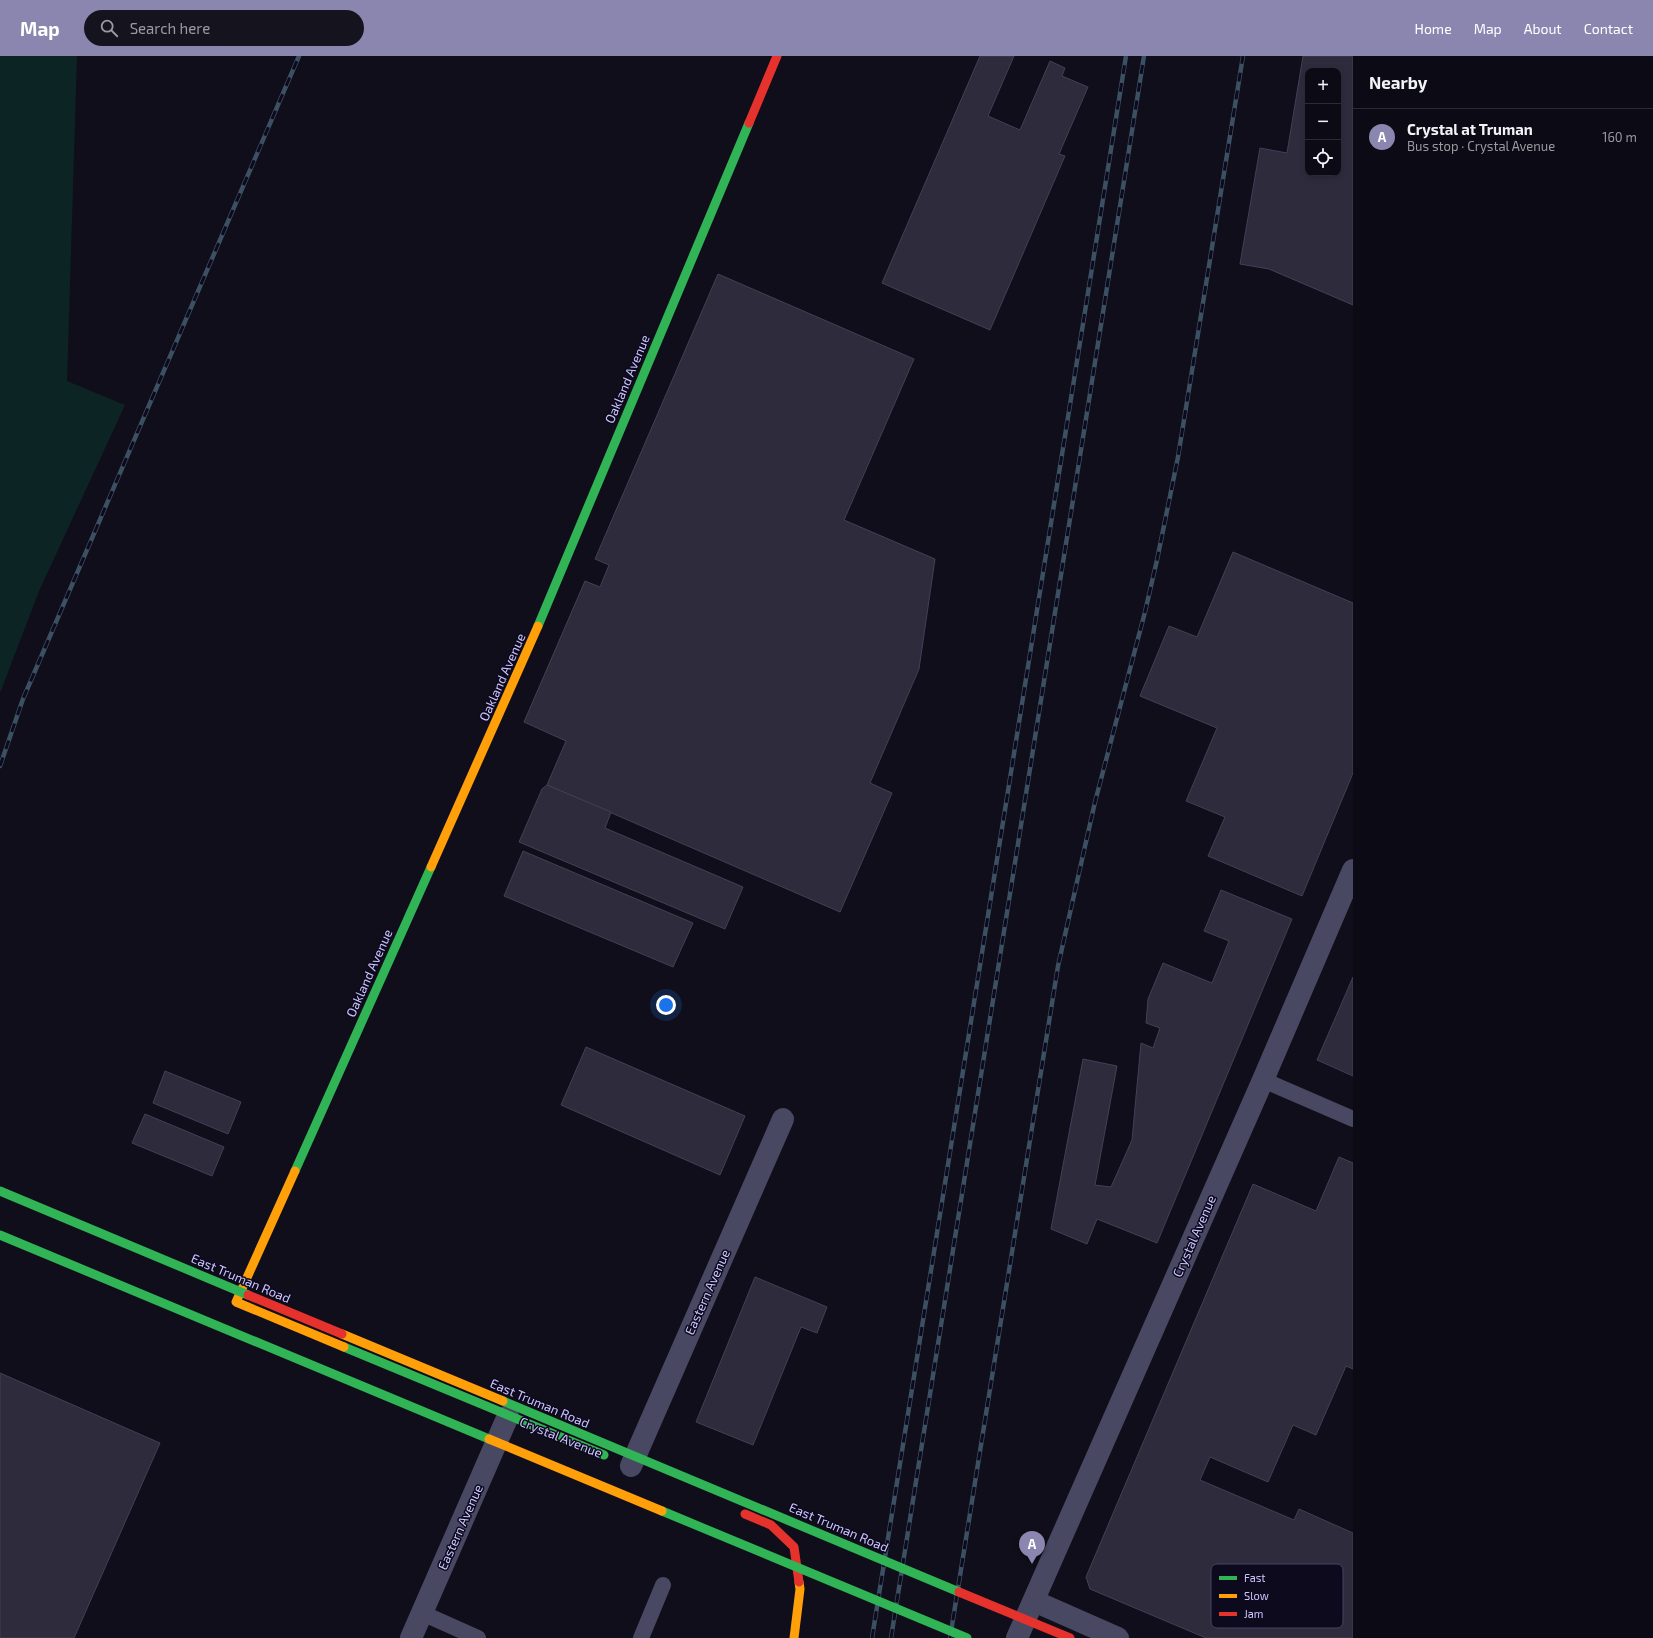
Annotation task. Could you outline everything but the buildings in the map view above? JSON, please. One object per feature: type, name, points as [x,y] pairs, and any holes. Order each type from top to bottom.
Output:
[{"type":"main road","name":"Oakland Avenue","points":[[236,1302],[520,670],[776,56]]},
{"type":"main road","name":"East Truman Road","points":[[0,1191],[1070,1638]]},
{"type":"main road","points":[[0,1235],[967,1638]]},
{"type":"main road","name":"Crystal Avenue","points":[[236,1302],[508,1416],[627,1464]]},
{"type":"main road","points":[[736,1510],[771,1525],[794,1547],[800,1589],[794,1638]]},
{"type":"street","name":"Crystal Avenue","points":[[1017,1638],[1263,1080],[1353,870]]},
{"type":"street","name":"Eastern Avenue","points":[[627,1464],[783,1119]]},
{"type":"street","name":"Eastern Avenue","points":[[411,1638],[508,1416]]},
{"type":"street","points":[[1034,1601],[1118,1638]]},
{"type":"lane","points":[[1263,1080],[1353,1119]]},
{"type":"lane","points":[[641,1638],[663,1585]]},
{"type":"lane","points":[[422,1613],[478,1638]]},
{"type":"green space","points":[[0,56],[77,56],[67,381],[125,405],[39,591],[0,693]]},
{"type":"railway","points":[[0,766],[23,699],[299,56]]},
{"type":"railway","points":[[872,1638],[1126,56]]},
{"type":"railway","points":[[891,1638],[1144,56]]},
{"type":"railway","points":[[950,1638],[1058,966],[1095,802],[1145,612],[1178,457],[1243,56]]},
{"type":"traffic: fast","points":[[538,626],[749,123]]},
{"type":"traffic: fast","points":[[295,1171],[431,867]]},
{"type":"traffic: fast","points":[[0,1191],[248,1295]]},
{"type":"traffic: fast","points":[[0,1235],[489,1439]]},
{"type":"traffic: fast","points":[[344,1347],[604,1455]]},
{"type":"traffic: fast","points":[[503,1401],[959,1592]]},
{"type":"traffic: fast","points":[[662,1511],[967,1638]]},
{"type":"traffic: slow","points":[[431,867],[538,626]]},
{"type":"traffic: slow","points":[[295,1171],[236,1302],[344,1347]]},
{"type":"traffic: slow","points":[[342,1334],[503,1401]]},
{"type":"traffic: slow","points":[[489,1439],[662,1511]]},
{"type":"traffic: slow","points":[[794,1638],[800,1589],[799,1582]]},
{"type":"traffic: jam","points":[[749,123],[777,56]]},
{"type":"traffic: jam","points":[[248,1295],[342,1334]]},
{"type":"traffic: jam","points":[[745,1514],[771,1525],[794,1547],[799,1582]]},
{"type":"traffic: jam","points":[[959,1592],[1070,1638]]},
{"type":"place","name":"Crystal at Truman","points":[[1032,1564]]}]
